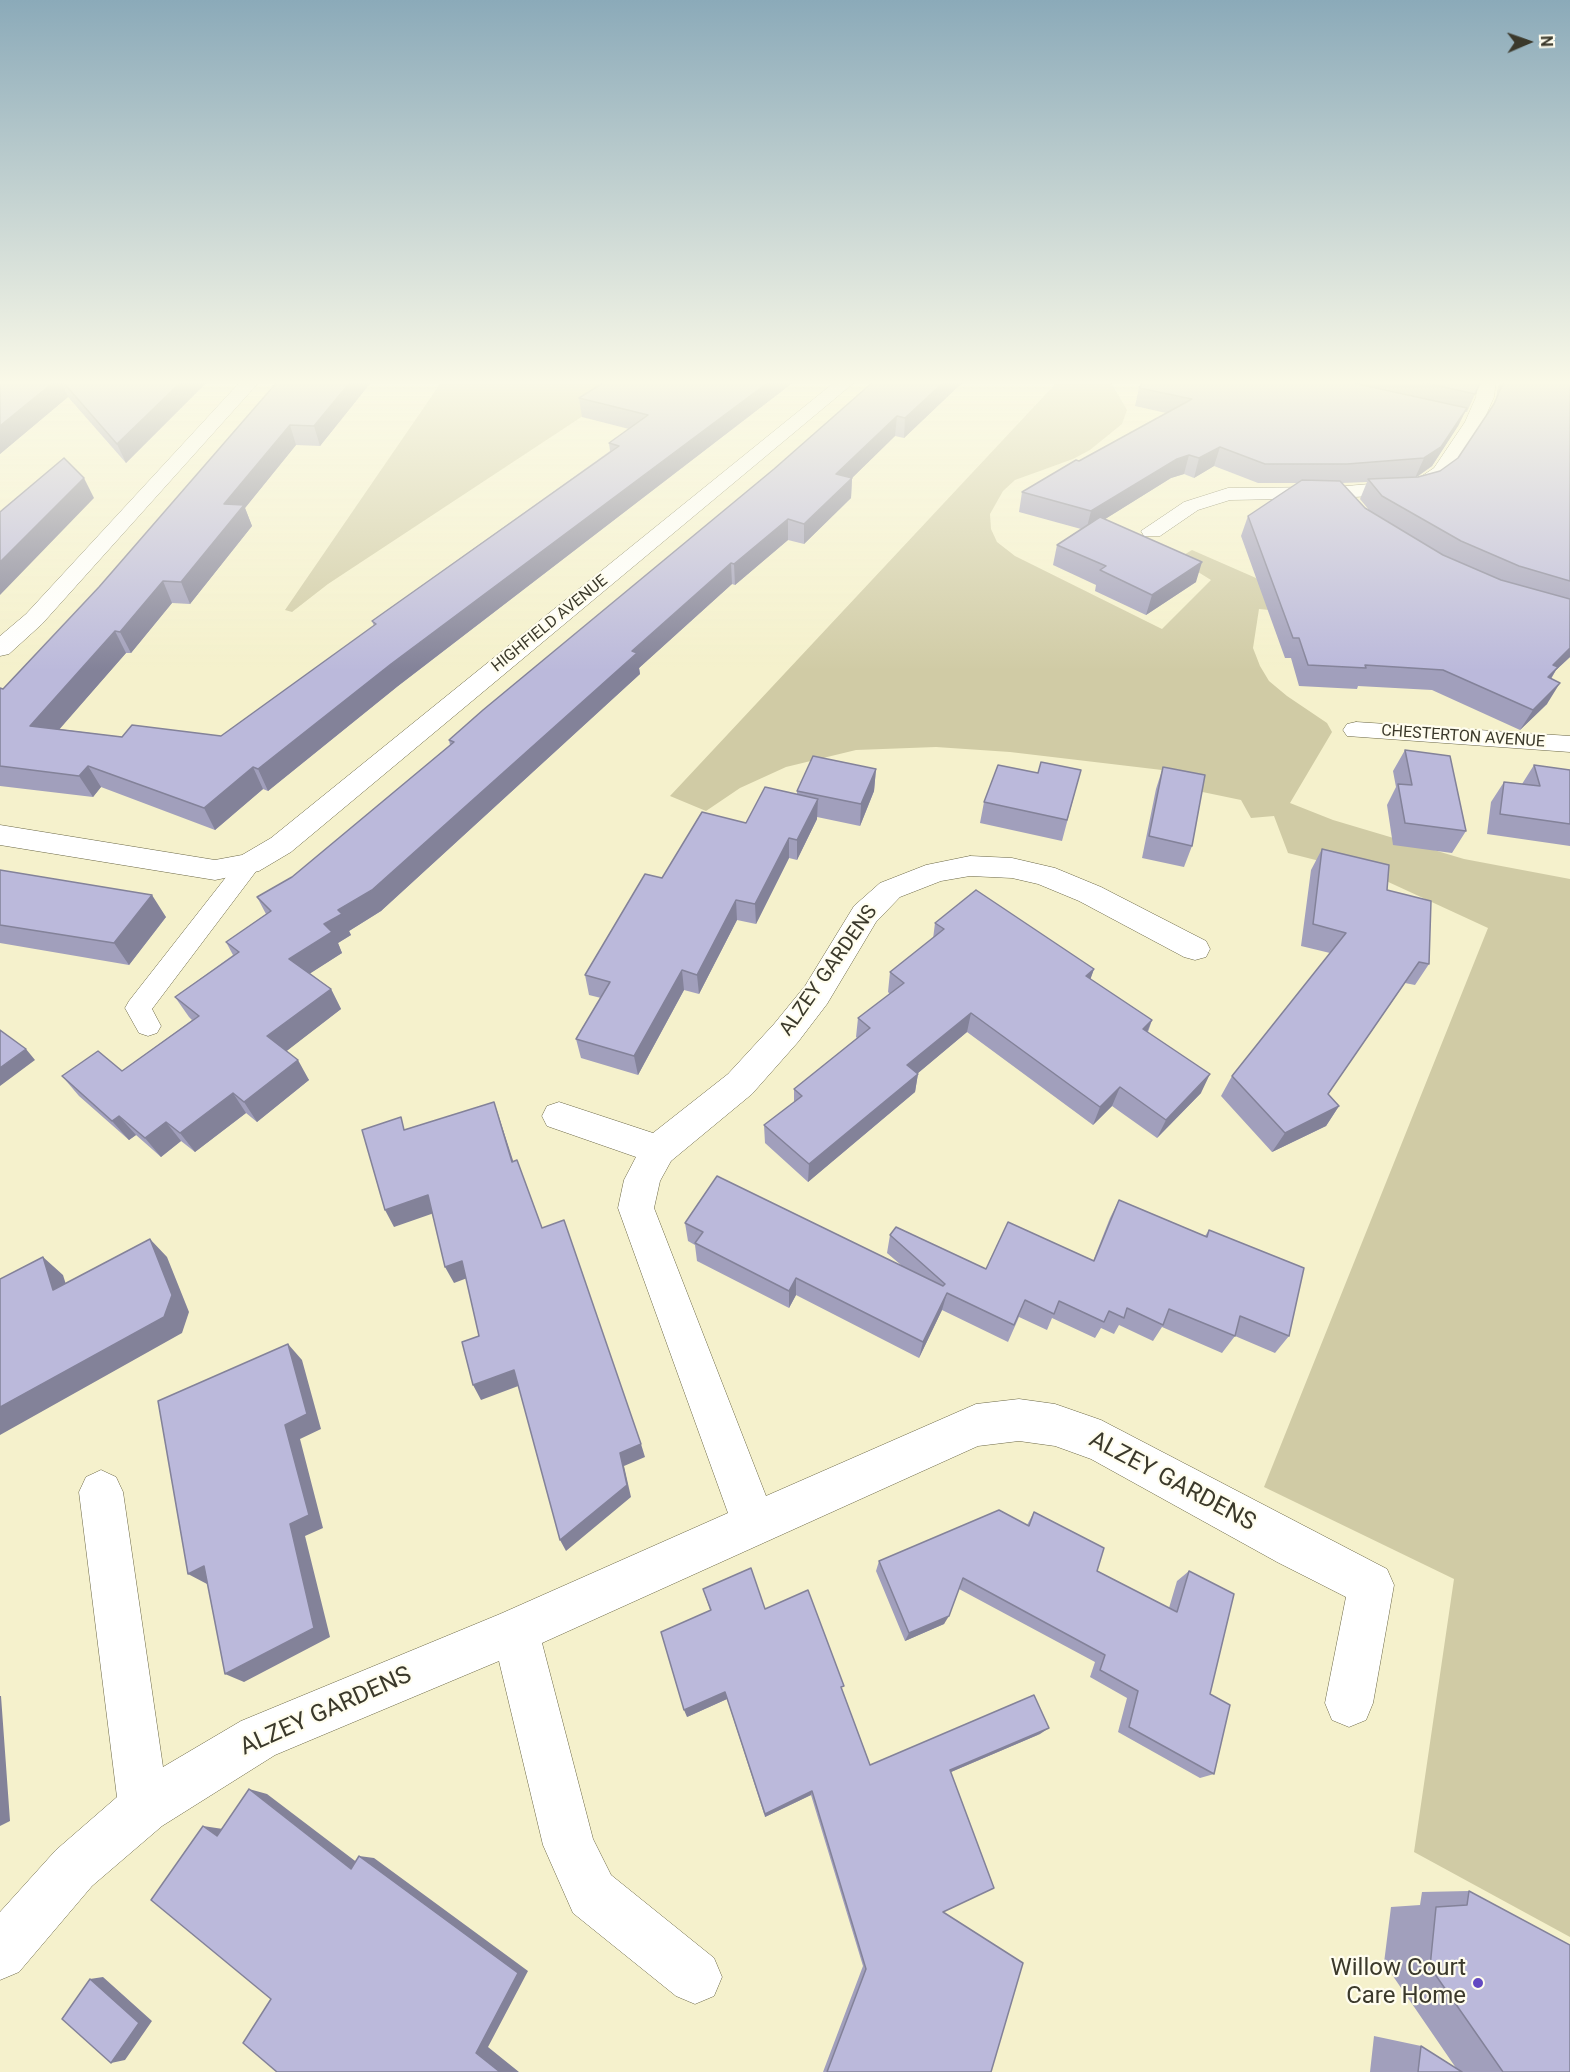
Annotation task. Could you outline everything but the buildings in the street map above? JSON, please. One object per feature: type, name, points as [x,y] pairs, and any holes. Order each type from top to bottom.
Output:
[{"type":"street","points":[[0,649],[33,619],[162,478]]},
{"type":"street","name":"HIGHFIELD AVENUE","points":[[249,864],[281,845],[729,478]]},
{"type":"street","points":[[1152,531],[1191,506],[1228,494],[1262,491],[1382,491],[1423,484],[1432,478]]},
{"type":"street","points":[[1339,492],[1373,528]]},
{"type":"street","name":"CHESTERTON AVENUE","points":[[1356,730],[1570,744]]},
{"type":"street","points":[[0,835],[215,870],[249,864]]},
{"type":"street","name":"ALZEY GARDENS","points":[[754,1523],[636,1208],[642,1180],[658,1150],[740,1084],[786,1033],[816,995],[865,914],[890,890],[936,872],[970,866],[1012,868],[1045,874],[1090,894],[1195,950]]},
{"type":"street","points":[[559,1116],[658,1150]]},
{"type":"street","name":"ALZEY GARDENS","points":[[0,1953],[74,1868],[144,1808],[258,1738],[515,1631],[976,1425],[1019,1420],[1054,1425],[1101,1441],[1293,1546],[1371,1585],[1349,1703]]},
{"type":"street","points":[[101,1492],[144,1808]]},
{"type":"street","points":[[515,1631],[569,1845],[592,1894],[695,1977]]},
{"type":"lane","points":[[148,1026],[138,1008],[249,864]]},
{"type":"shaded area","points":[[376,478],[489,478],[328,584],[292,612],[285,610]]},
{"type":"shaded area","points":[[968,478],[1021,478],[1015,480],[1003,491],[990,514],[991,529],[997,542],[1015,556],[1162,629],[1211,580],[1177,559],[1192,550],[1256,578],[1290,612],[1259,609],[1253,648],[1269,681],[1327,723],[1332,732],[1290,803],[1333,820],[1464,859],[1570,879],[1570,1937],[1414,1852],[1454,1579],[1264,1487],[1488,928],[1371,874],[1288,853],[1274,816],[1251,818],[1241,800],[1188,789],[1162,770],[1010,752],[936,747],[856,750],[786,767],[740,788],[706,811],[670,796]]},
{"type":"place","name":"Willow Court Care Home","points":[[1478,1983]]}]
